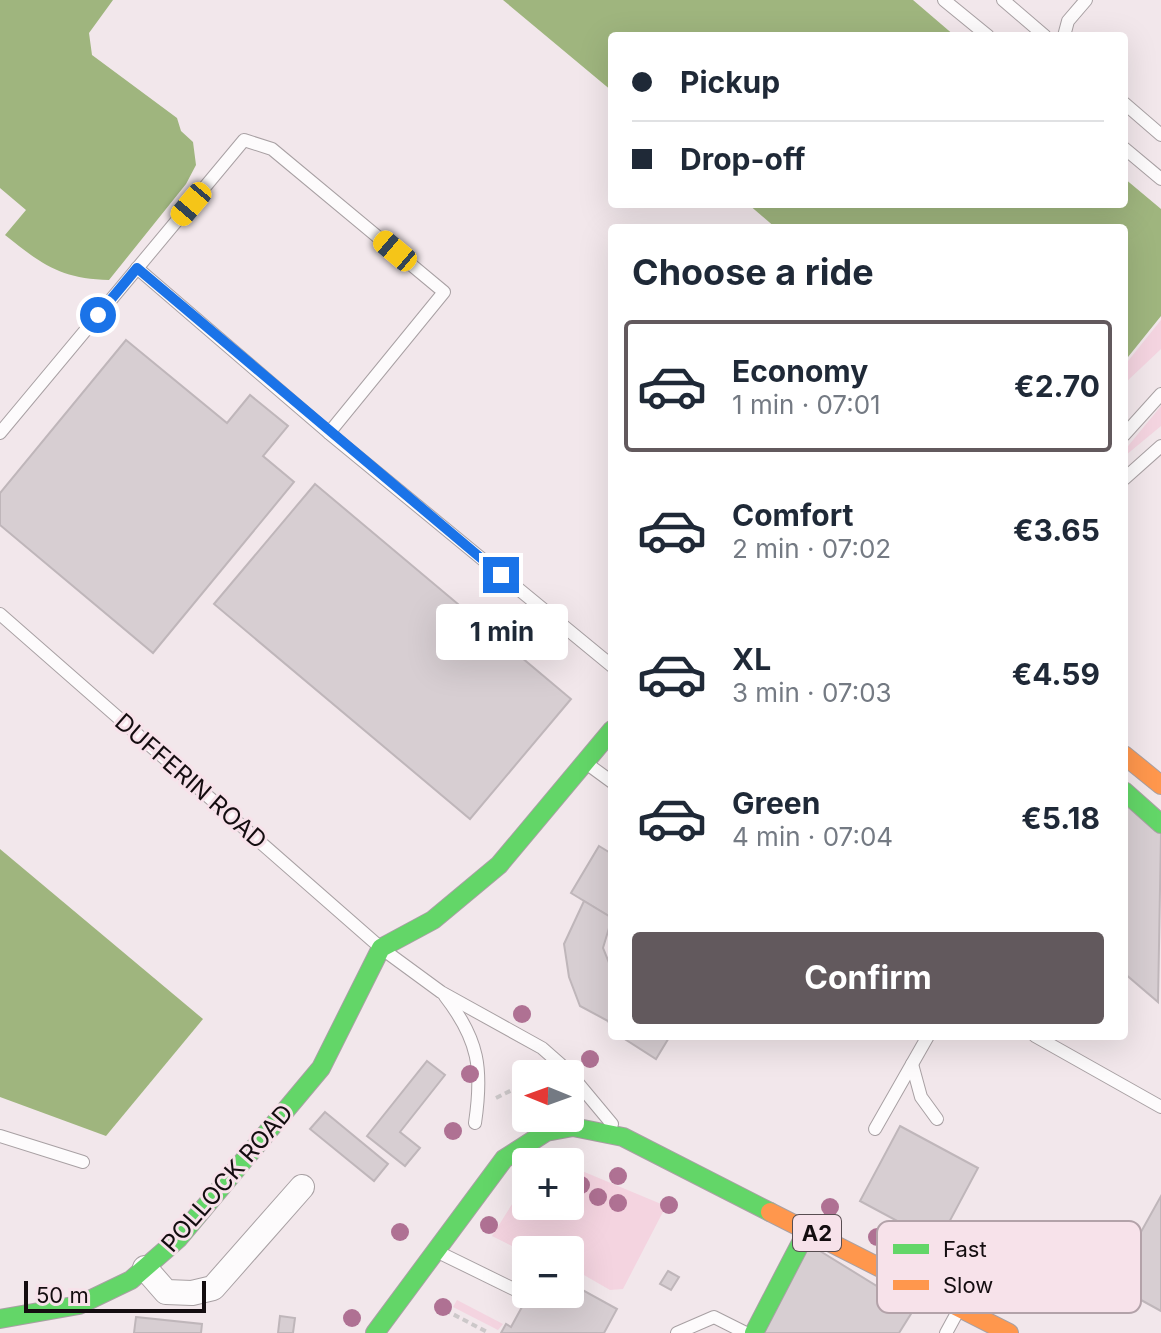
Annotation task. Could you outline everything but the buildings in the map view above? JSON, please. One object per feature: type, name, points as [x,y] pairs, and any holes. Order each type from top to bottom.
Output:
[{"type":"street","points":[[381,948],[433,920],[499,865],[608,735]]},
{"type":"street","points":[[1128,758],[1161,785]]},
{"type":"street","points":[[1128,795],[1161,824]]},
{"type":"street","name":"POLLOCK ROAD","points":[[0,1319],[79,1305],[131,1280],[178,1239],[321,1068],[381,948]]},
{"type":"street","name":"A2","points":[[375,1333],[504,1159],[529,1138],[551,1127],[576,1126],[623,1137],[877,1265]]},
{"type":"street","points":[[145,1268],[166,1292],[192,1293],[213,1288],[302,1187]]},
{"type":"street","points":[[754,1333],[808,1229]]},
{"type":"street","points":[[387,1333],[391,1313]]},
{"type":"street","name":"A2","points":[[970,1313],[1009,1333]]},
{"type":"lane","points":[[944,0],[983,32]]},
{"type":"lane","points":[[1003,0],[1040,32]]},
{"type":"lane","points":[[1065,32],[1068,21],[1086,0]]},
{"type":"lane","points":[[1128,106],[1161,135]]},
{"type":"lane","points":[[0,433],[244,140],[272,149],[444,292],[329,433]]},
{"type":"lane","points":[[1128,151],[1161,179]]},
{"type":"lane","points":[[137,268],[329,433],[608,663]]},
{"type":"lane","points":[[1128,431],[1161,394]]},
{"type":"lane","points":[[1128,475],[1161,446]]},
{"type":"lane","name":"DUFFERIN ROAD","points":[[0,614],[381,948],[441,992]]},
{"type":"lane","points":[[586,763],[608,779]]},
{"type":"lane","points":[[441,992],[472,1038],[479,1068],[480,1096],[475,1123]]},
{"type":"lane","points":[[441,992],[542,1048],[567,1070],[623,1137]]},
{"type":"lane","points":[[875,1129],[926,1040]]},
{"type":"lane","points":[[1042,1040],[1161,1107]]},
{"type":"lane","points":[[912,1064],[921,1097],[937,1119]]},
{"type":"lane","points":[[0,1136],[83,1162]]},
{"type":"lane","points":[[435,1251],[512,1288]]},
{"type":"lane","points":[[946,1333],[957,1313]]},
{"type":"lane","points":[[677,1333],[714,1317],[746,1333]]},
{"type":"path","points":[[491,1101],[512,1090]]},
{"type":"path","points":[[445,1310],[489,1333]]},
{"type":"shaded area","points":[[0,0],[113,0],[89,33],[92,55],[177,118],[181,131],[193,142],[196,165],[186,184],[109,280],[78,277],[52,268],[5,235],[26,210],[0,188]]},
{"type":"shaded area","points":[[503,0],[913,0],[950,32],[608,32],[608,88]]},
{"type":"shaded area","points":[[1128,181],[1161,209],[1161,316],[1128,357],[1128,224],[771,224],[753,208],[1128,208]]},
{"type":"shaded area","points":[[1161,320],[1161,349],[1128,380],[1128,361]]},
{"type":"shaded area","points":[[1161,406],[1161,426],[1128,453],[1128,446]]},
{"type":"shaded area","points":[[0,849],[203,1019],[106,1136],[0,1097]]},
{"type":"shaded area","points":[[584,1172],[666,1206],[623,1289],[610,1290],[584,1275],[584,1236],[512,1236],[512,1246],[492,1236],[512,1204],[512,1220],[584,1220]]},
{"type":"shaded area","points":[[457,1300],[503,1324],[498,1330],[453,1307]]},
{"type":"traffic: fast","points":[[0,1319],[79,1305],[131,1280],[178,1239],[321,1068],[381,948],[433,920],[499,865],[608,735]]},
{"type":"traffic: fast","points":[[1128,795],[1161,824]]},
{"type":"traffic: fast","points":[[375,1333],[504,1159],[546,1132],[573,1127],[623,1137],[770,1212]]},
{"type":"traffic: fast","points":[[754,1333],[808,1229]]},
{"type":"traffic: slow","points":[[1128,758],[1161,785]]},
{"type":"traffic: slow","points":[[770,1212],[877,1266]]},
{"type":"traffic: slow","points":[[969,1313],[1009,1333]]},
{"type":"route","points":[[98,315],[137,268],[501,575]]}]
